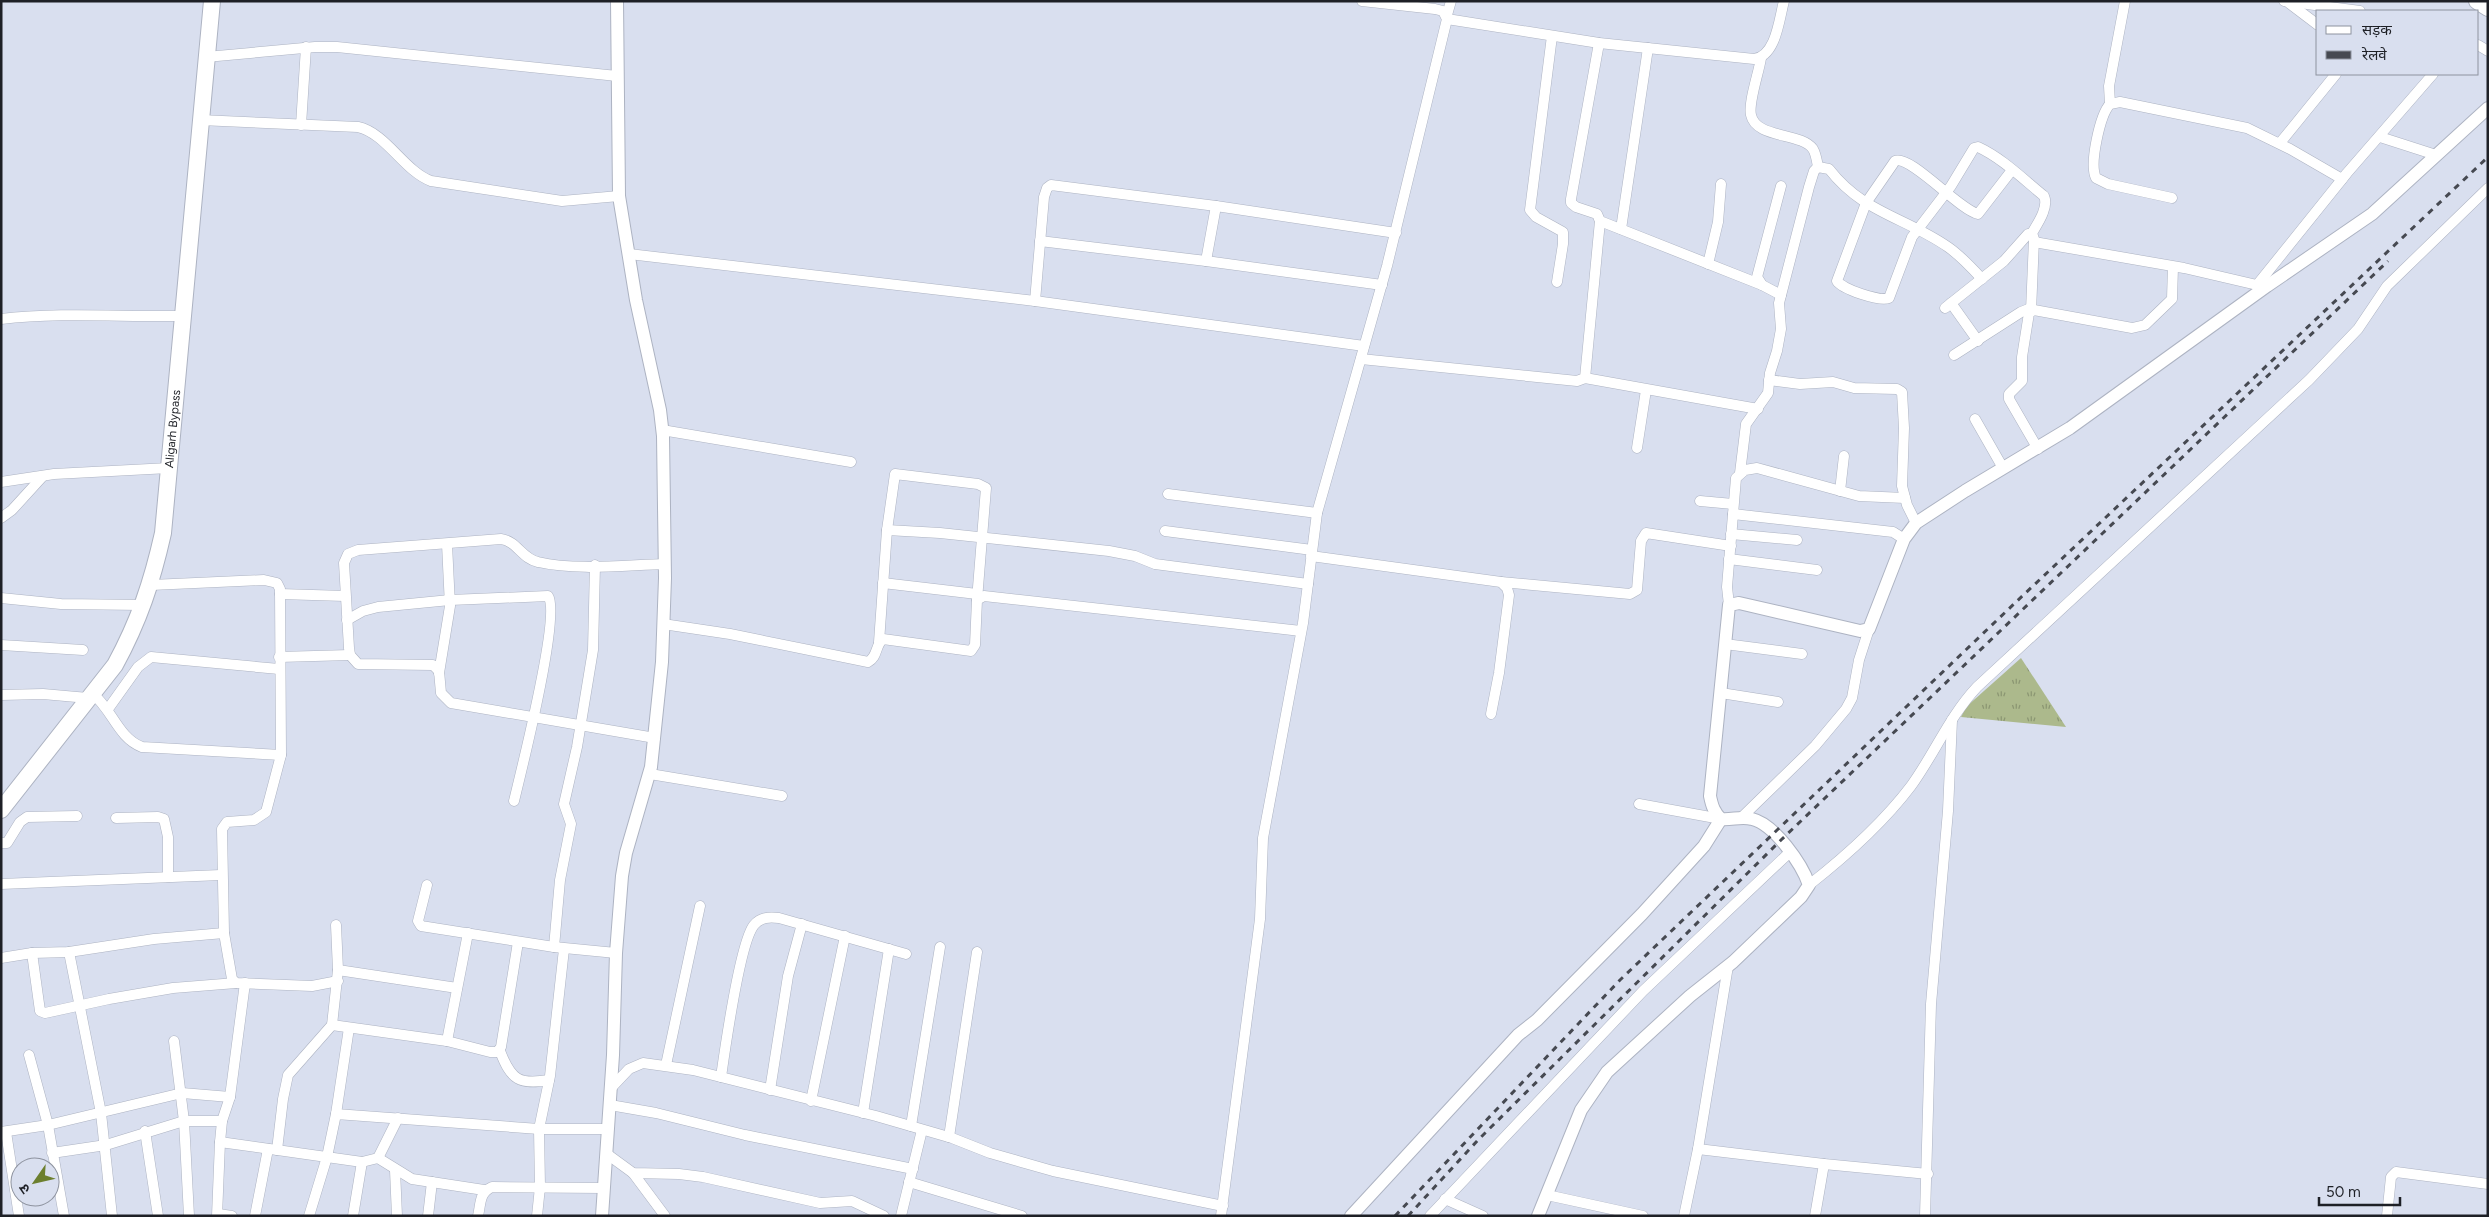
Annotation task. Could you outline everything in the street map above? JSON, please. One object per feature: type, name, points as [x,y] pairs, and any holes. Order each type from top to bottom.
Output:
[{"type":"highway","name":"Aligarh Bypass","points":[[3,805],[115,665],[151,585],[163,533],[181,316],[209,120],[206,58],[212,1]]},
{"type":"highway","points":[[2477,1],[2488,8]]},
{"type":"street","points":[[602,1216],[622,876],[626,853],[650,774],[655,738],[664,624],[665,564],[662,430],[651,363],[636,300],[619,196],[616,1]]},
{"type":"street","points":[[1362,1],[1443,11],[1447,17],[1598,43],[1754,59],[1761,58]]},
{"type":"street","points":[[611,1088],[636,1065],[650,1063],[666,1065],[863,1113],[949,1137],[990,1153],[1053,1171],[1224,1213],[1260,919],[1263,838],[1301,631],[1317,513],[1396,233],[1451,1]]},
{"type":"street","points":[[1784,1],[1772,46],[1761,58],[1751,108],[1753,121],[1762,129],[1810,146],[1814,150],[1818,167]]},
{"type":"street","points":[[2125,1],[2109,86],[2110,104],[2103,115],[2092,165],[2096,178],[2108,184],[2172,198]]},
{"type":"street","points":[[2286,2],[2352,10]]},
{"type":"street","points":[[2286,2],[2316,24]]},
{"type":"street","points":[[1552,36],[1530,210],[1536,217],[1562,232],[1563,244],[1556,282]]},
{"type":"street","points":[[1585,378],[1600,221],[1597,214],[1576,207],[1571,203],[1571,199],[1598,43]]},
{"type":"street","points":[[206,58],[306,47],[337,46],[617,76]]},
{"type":"street","points":[[301,125],[306,47]]},
{"type":"street","points":[[1621,230],[1648,48]]},
{"type":"street","points":[[2280,143],[2335,75]]},
{"type":"street","points":[[2262,285],[2342,179],[2432,75]]},
{"type":"street","points":[[2110,104],[2120,102],[2240,126],[2280,143],[2342,179]]},
{"type":"street","points":[[1742,817],[1815,746],[1846,709],[1852,698],[1859,660],[1869,629],[1904,539],[1916,523],[2038,448],[2108,401],[2262,285],[2372,214],[2488,108]]},
{"type":"street","points":[[209,120],[363,128],[420,176],[431,181],[562,201],[619,196]]},
{"type":"street","points":[[2380,137],[2436,155]]},
{"type":"street","points":[[2012,170],[1978,214],[1946,193],[1904,161],[1898,160],[1890,166],[1866,203],[1837,281],[1840,286],[1879,299],[1889,298],[1911,239],[1946,193],[1976,147],[1981,148],[2012,170],[2045,199],[2045,207],[2033,238],[2031,310],[2027,322],[2022,357],[2022,380],[2009,394],[2009,399],[2038,448]]},
{"type":"street","points":[[1818,167],[1829,168],[1845,188],[1866,203],[1947,246],[1982,279]]},
{"type":"street","points":[[1721,819],[1716,814],[1710,796],[1729,605],[1727,591],[1736,478],[1740,473],[1746,424],[1767,397],[1769,380],[1779,342],[1781,319],[1778,307],[1808,187],[1814,171],[1818,167]]},
{"type":"street","points":[[1708,264],[1718,222],[1721,184]]},
{"type":"street","points":[[1035,301],[1044,197],[1047,188],[1051,185],[1216,206],[1396,233]]},
{"type":"street","points":[[1762,285],[1757,277],[1781,186]]},
{"type":"street","points":[[1538,1216],[1581,1110],[1596,1086],[1623,1056],[1690,996],[1728,966],[1801,897],[1809,885],[1848,852],[1911,785],[1952,717],[1977,687],[2309,380],[2358,330],[2387,286],[2488,188]]},
{"type":"street","points":[[1206,261],[1216,206]]},
{"type":"street","points":[[1600,221],[1781,294]]},
{"type":"street","points":[[1978,341],[1948,305],[2004,261],[2028,234],[2033,238],[2262,285]]},
{"type":"street","points":[[1040,241],[1382,285]]},
{"type":"street","points":[[628,254],[1035,301],[1364,346]]},
{"type":"street","points":[[1954,355],[2021,312],[2031,310],[2132,328],[2141,327],[2172,299],[2173,267]]},
{"type":"street","points":[[1,319],[56,314],[110,317],[181,316]]},
{"type":"street","points":[[1361,359],[1578,382],[1585,378],[1758,409]]},
{"type":"street","points":[[1769,380],[1800,384],[1833,382],[1854,388],[1902,392],[1904,428],[1902,486],[1904,498],[1916,523]]},
{"type":"street","points":[[1637,448],[1646,390]]},
{"type":"street","points":[[1975,419],[2003,468]]},
{"type":"street","points":[[662,430],[851,462]]},
{"type":"street","points":[[1840,491],[1844,456]]},
{"type":"street","points":[[1,482],[69,473],[168,468]]},
{"type":"street","points":[[1740,473],[1757,468],[1859,496],[1904,498]]},
{"type":"street","points":[[664,624],[730,634],[868,662],[874,658],[879,642],[887,530],[894,476],[900,474],[982,485],[988,493],[977,597],[976,645],[971,651],[887,639],[879,642]]},
{"type":"street","points":[[1,518],[12,510],[44,476]]},
{"type":"street","points":[[1168,494],[1317,513]]},
{"type":"street","points":[[1700,500],[1733,509],[1893,532],[1904,539]]},
{"type":"street","points":[[887,530],[1125,553],[1155,564],[1308,584]]},
{"type":"street","points":[[1164,531],[1501,582],[1630,594],[1635,593],[1639,585],[1641,541],[1646,533],[1731,546]]},
{"type":"street","points":[[1731,534],[1797,540]]},
{"type":"street","points":[[655,738],[451,703],[441,693],[438,668],[433,665],[364,666],[358,664],[350,655],[344,563],[348,554],[358,550],[506,540],[512,542],[529,560],[538,562],[595,565],[665,564]]},
{"type":"street","points":[[439,674],[445,651],[450,600],[447,544]]},
{"type":"street","points":[[1729,559],[1817,570]]},
{"type":"street","points":[[537,1216],[540,1187],[539,1129],[549,1080],[559,948],[560,880],[571,824],[564,804],[581,725],[593,650],[595,565]]},
{"type":"street","points":[[151,585],[264,580],[277,583],[280,594],[281,755],[266,812],[254,820],[227,822],[222,829],[221,875],[224,933],[232,979],[240,983]]},
{"type":"street","points":[[1491,714],[1499,673],[1509,595],[1501,582]]},
{"type":"street","points":[[883,583],[977,597],[989,596],[1301,631]]},
{"type":"street","points":[[280,594],[345,596]]},
{"type":"street","points":[[347,620],[367,609],[450,600],[543,595],[551,599],[549,634],[514,801]]},
{"type":"street","points":[[1,598],[61,604],[143,605]]},
{"type":"street","points":[[1729,605],[1739,603],[1860,631],[1869,629]]},
{"type":"street","points":[[1725,644],[1802,654]]},
{"type":"street","points":[[1,645],[83,650]]},
{"type":"street","points":[[279,658],[350,655]]},
{"type":"street","points":[[107,707],[138,667],[150,657],[280,669]]},
{"type":"street","points":[[1721,694],[1778,702]]},
{"type":"street","points":[[1,695],[92,696],[107,707],[123,735],[132,744],[142,747],[281,755]]},
{"type":"street","points":[[1925,1216],[1928,1174],[1930,1022],[1948,811],[1952,717]]},
{"type":"street","points":[[650,774],[782,796]]},
{"type":"street","points":[[1639,804],[1721,819],[1742,817],[1755,820],[1763,824],[1781,840],[1809,885]]},
{"type":"street","points":[[2,843],[7,842],[20,822],[27,817],[78,816]]},
{"type":"street","points":[[116,818],[158,817],[164,819],[168,837],[168,877]]},
{"type":"street","points":[[1351,1216],[1518,1035],[1537,1020],[1642,914],[1704,846],[1721,819]]},
{"type":"street","points":[[1430,1216],[1644,991],[1790,852]]},
{"type":"street","points":[[1,884],[221,875]]},
{"type":"street","points":[[427,885],[419,924],[424,927],[559,948],[616,953]]},
{"type":"street","points":[[666,1065],[700,906]]},
{"type":"street","points":[[721,1077],[743,953],[749,932],[759,920],[779,918],[906,954]]},
{"type":"street","points":[[770,1090],[788,976],[802,924]]},
{"type":"street","points":[[255,1216],[288,1076],[332,1025],[338,981],[336,925]]},
{"type":"street","points":[[1,958],[32,953],[69,952],[154,939],[224,933]]},
{"type":"street","points":[[447,1041],[468,933]]},
{"type":"street","points":[[811,1100],[845,936]]},
{"type":"street","points":[[518,942],[500,1051],[511,1073],[517,1079],[527,1083],[549,1080]]},
{"type":"street","points":[[911,1126],[940,947]]},
{"type":"street","points":[[863,1113],[890,949]]},
{"type":"street","points":[[69,952],[101,1113],[106,1145],[112,1216]]},
{"type":"street","points":[[949,1137],[977,952]]},
{"type":"street","points":[[32,953],[40,1011],[45,1013],[173,988],[240,983],[312,986],[338,981]]},
{"type":"street","points":[[1684,1216],[1698,1149],[1728,966]]},
{"type":"street","points":[[338,970],[457,988]]},
{"type":"street","points":[[232,1216],[217,1215],[222,1121],[230,1097],[240,983]]},
{"type":"street","points":[[332,1025],[447,1041],[490,1052],[500,1051]]},
{"type":"street","points":[[309,1216],[327,1157],[336,1114],[349,1028]]},
{"type":"street","points":[[174,1041],[182,1093],[189,1216]]},
{"type":"street","points":[[29,1055],[48,1125],[64,1216]]},
{"type":"street","points":[[19,1216],[4,1132],[48,1125],[182,1093],[230,1097]]},
{"type":"street","points":[[610,1105],[656,1113],[745,1135],[913,1169]]},
{"type":"street","points":[[336,1114],[539,1129],[608,1130]]},
{"type":"street","points":[[378,1158],[398,1118]]},
{"type":"street","points":[[52,1153],[106,1145],[145,1131],[184,1121],[222,1121]]},
{"type":"street","points":[[900,1216],[922,1130]]},
{"type":"street","points":[[145,1131],[158,1216]]},
{"type":"street","points":[[220,1142],[362,1162],[378,1158],[412,1178],[484,1190],[492,1187],[604,1188]]},
{"type":"street","points":[[1698,1149],[1928,1174]]},
{"type":"street","points":[[607,1154],[633,1173],[664,1216]]},
{"type":"street","points":[[353,1216],[362,1162]]},
{"type":"street","points":[[1815,1216],[1824,1164]]},
{"type":"street","points":[[396,1170],[398,1216]]},
{"type":"street","points":[[2386,1216],[2391,1177],[2396,1172],[2488,1184]]},
{"type":"street","points":[[633,1173],[688,1174],[820,1203],[852,1201],[884,1216]]},
{"type":"street","points":[[428,1216],[432,1182]]},
{"type":"street","points":[[910,1182],[1022,1216]]},
{"type":"street","points":[[478,1216],[484,1190]]},
{"type":"street","points":[[1547,1195],[1643,1216]]},
{"type":"street","points":[[1445,1199],[1483,1216]]},
{"type":"green space","points":[[2021,658],[2066,727],[1961,717],[1966,707]]},
{"type":"railway","points":[[1395,1216],[1620,980],[2016,602],[2488,157]]},
{"type":"railway","points":[[1408,1216],[1478,1140],[1781,840],[2388,261]]}]
